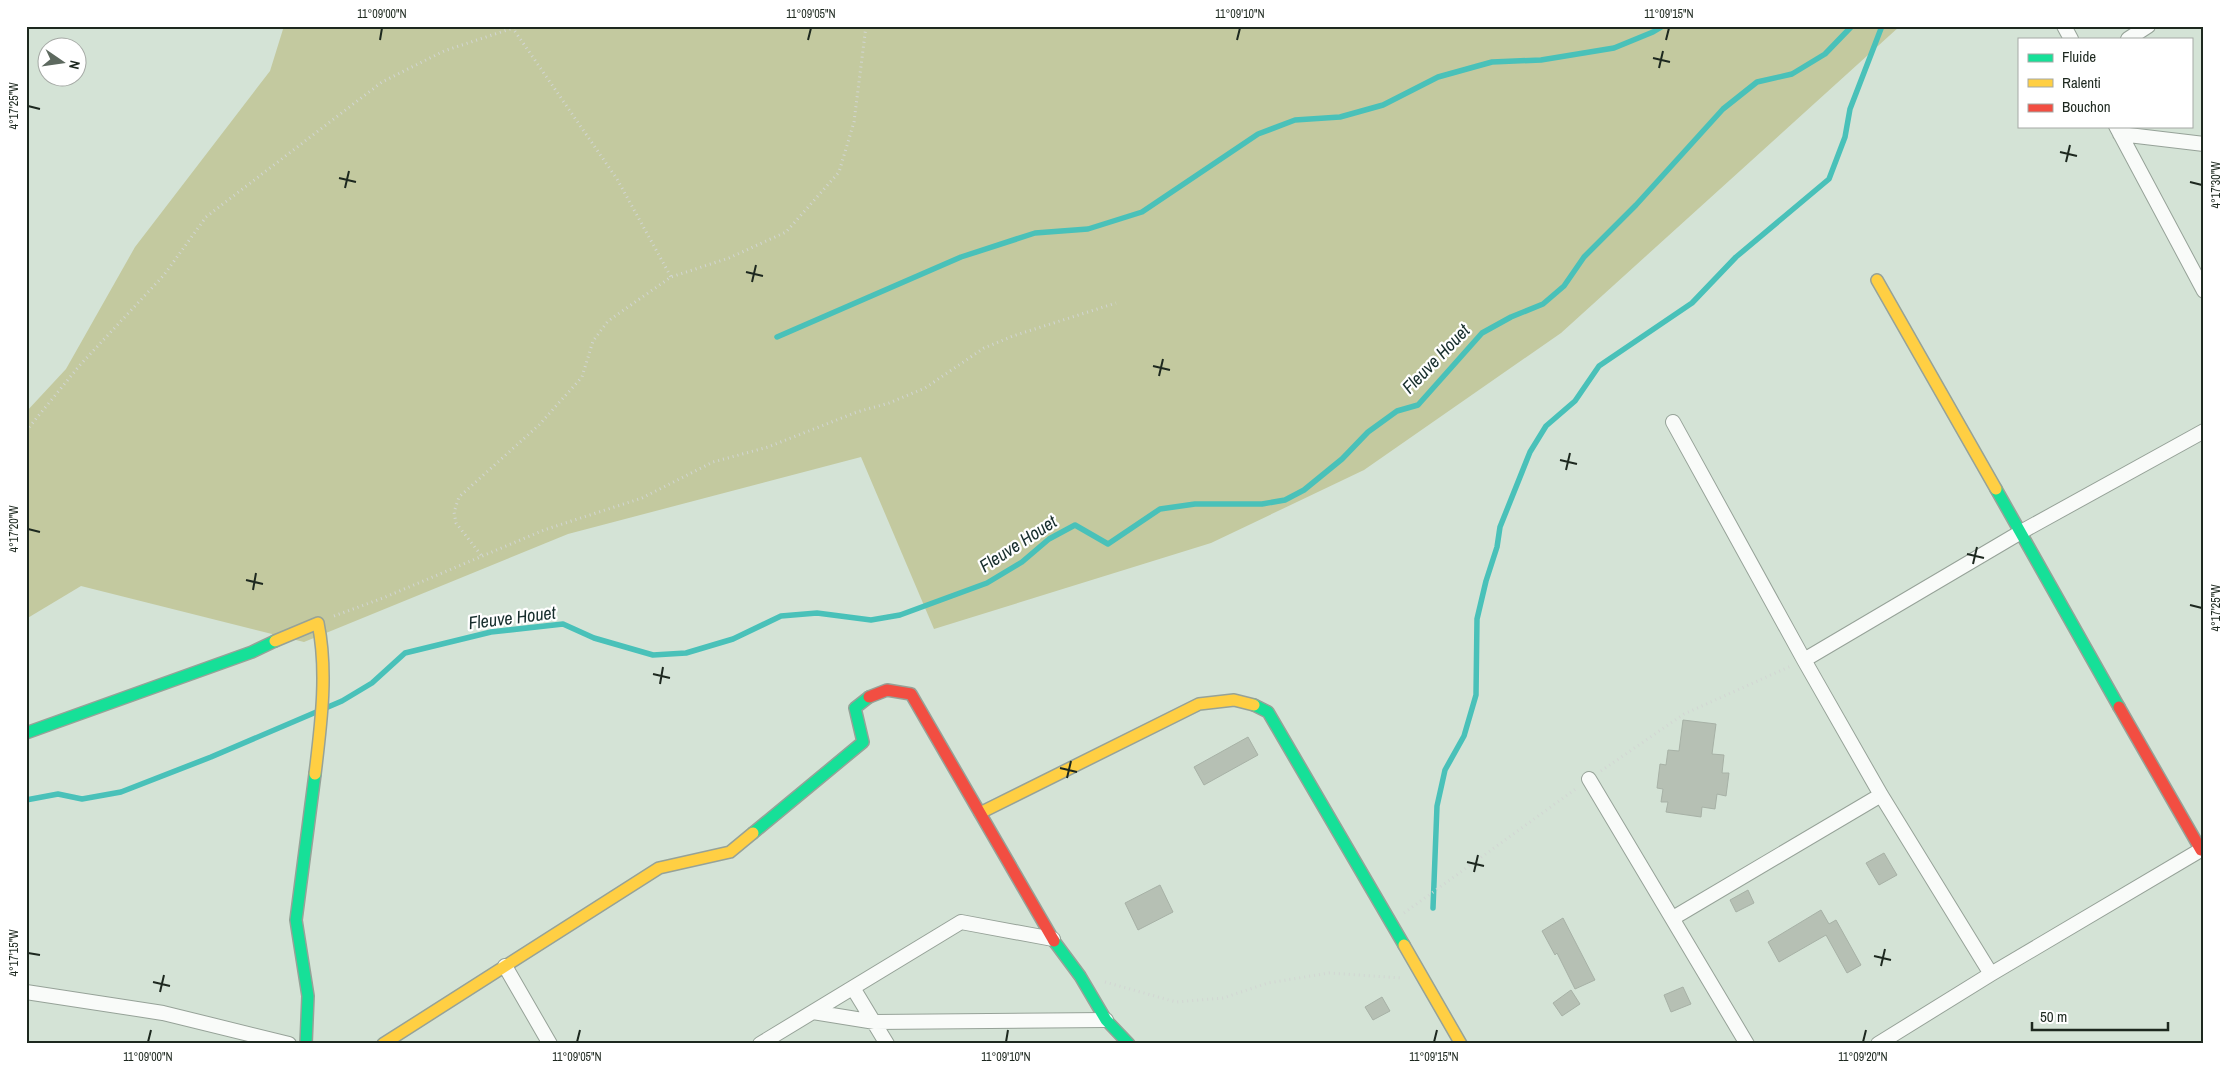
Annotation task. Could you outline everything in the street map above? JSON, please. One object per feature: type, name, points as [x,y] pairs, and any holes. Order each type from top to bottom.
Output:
[{"type":"street","points":[[2064,26],[2070,38]]},
{"type":"street","points":[[2130,38],[2148,26]]},
{"type":"street","points":[[2118,130],[2204,144]]},
{"type":"street","points":[[2118,130],[2204,291]]},
{"type":"street","points":[[1877,280],[2202,849],[1991,974],[1878,1044]]},
{"type":"street","points":[[1674,422],[1804,660],[1882,795],[1991,974]]},
{"type":"street","points":[[1804,660],[2022,532],[2204,431]]},
{"type":"street","points":[[26,733],[252,652],[315,623],[319,626],[323,647],[320,725],[307,817],[296,920],[308,996],[306,1044]]},
{"type":"street","points":[[383,1044],[660,868],[730,852],[863,742],[855,708],[876,691],[895,690],[911,694],[1053,938],[1080,976],[1106,1020],[1129,1044]]},
{"type":"street","points":[[980,813],[1198,704],[1226,698],[1253,702],[1268,712],[1460,1044]]},
{"type":"street","points":[[1589,779],[1747,1044]]},
{"type":"street","points":[[1673,918],[1882,795]]},
{"type":"street","points":[[760,1044],[962,922],[1053,938]]},
{"type":"street","points":[[505,966],[550,1044]]},
{"type":"street","points":[[853,988],[887,1044]]},
{"type":"street","points":[[26,992],[163,1013],[289,1044]]},
{"type":"street","points":[[813,1012],[875,1022],[1106,1020]]},
{"type":"path","points":[[26,431],[80,365],[164,275],[206,217],[382,82],[444,51],[513,27],[526,26]]},
{"type":"path","points":[[481,555],[456,523],[454,512],[459,497],[539,425],[582,377],[593,341],[608,321],[671,277],[729,258],[786,232],[839,172],[854,122],[866,26]]},
{"type":"path","points":[[513,27],[617,179],[671,277]]},
{"type":"path","points":[[315,623],[382,598],[544,530],[642,498],[713,462],[768,447],[857,412],[889,403],[925,388],[984,348],[1013,336],[1116,303]]},
{"type":"path","points":[[1080,976],[1176,1002],[1223,998],[1268,983],[1329,973],[1424,979]]},
{"type":"green space","points":[[284,26],[1900,26],[1561,333],[1364,470],[1211,543],[934,629],[861,457],[568,534],[304,642],[81,586],[26,619],[26,412],[66,369],[135,247],[270,71]]},
{"type":"building","points":[[1683,720],[1716,724],[1712,754],[1724,755],[1722,773],[1729,773],[1726,796],[1717,794],[1715,809],[1702,807],[1701,817],[1666,812],[1668,802],[1661,802],[1663,789],[1657,788],[1660,764],[1666,765],[1668,750],[1679,751]]},
{"type":"building","points":[[1248,737],[1258,755],[1204,785],[1194,767]]},
{"type":"building","points":[[1884,853],[1897,875],[1879,885],[1866,863]]},
{"type":"building","points":[[1160,885],[1173,912],[1138,930],[1125,903]]},
{"type":"building","points":[[1748,890],[1754,903],[1736,912],[1730,900]]},
{"type":"building","points":[[1821,910],[1829,924],[1836,920],[1861,965],[1847,973],[1826,935],[1779,962],[1768,942]]},
{"type":"building","points":[[1563,918],[1595,980],[1575,989],[1557,953],[1555,955],[1542,931]]},
{"type":"building","points":[[1683,987],[1691,1004],[1671,1012],[1664,995]]},
{"type":"building","points":[[1571,990],[1580,1004],[1562,1016],[1553,1003]]},
{"type":"building","points":[[1382,997],[1390,1011],[1373,1020],[1365,1007]]},
{"type":"waterway","points":[[777,337],[961,257],[1035,233],[1088,229],[1142,212],[1258,134],[1295,120],[1340,117],[1383,105],[1438,77],[1492,62],[1541,60],[1614,48],[1663,26]]},
{"type":"waterway","name":"Fleuve Houet","points":[[26,800],[58,794],[82,799],[121,792],[211,757],[342,701],[372,683],[405,653],[491,632],[563,624],[594,638],[653,655],[686,653],[733,639],[781,616],[817,613],[871,620],[900,615],[987,583],[1022,562],[1049,539],[1075,525],[1108,544],[1160,509],[1195,504],[1262,504],[1285,500],[1304,490],[1342,459],[1368,432],[1397,411],[1418,405],[1482,333],[1511,317],[1543,304],[1564,286],[1584,257],[1636,205],[1723,109],[1757,82],[1792,74],[1825,54],[1852,26]]},
{"type":"waterway","points":[[1433,908],[1437,806],[1445,770],[1464,736],[1476,695],[1477,619],[1497,547],[1500,527],[1530,452],[1546,426],[1575,401],[1599,366],[1692,303],[1736,257],[1829,179],[1845,137],[1850,109],[1882,26]]},
{"type":"traffic: fast","points":[[1996,489],[2119,707]]},
{"type":"traffic: fast","points":[[26,733],[252,652],[275,641]]},
{"type":"traffic: fast","points":[[753,833],[863,742],[855,708],[869,697]]},
{"type":"traffic: fast","points":[[1254,705],[1268,712],[1404,945]]},
{"type":"traffic: fast","points":[[306,1044],[308,996],[296,920],[315,774]]},
{"type":"traffic: fast","points":[[1054,941],[1080,976],[1106,1020],[1129,1044]]},
{"type":"traffic: slow","points":[[1877,280],[1996,489]]},
{"type":"traffic: slow","points":[[275,641],[318,623],[323,660],[323,679],[315,774]]},
{"type":"traffic: slow","points":[[980,813],[1199,704],[1234,700],[1254,705]]},
{"type":"traffic: slow","points":[[383,1044],[659,868],[730,852],[753,833]]},
{"type":"traffic: slow","points":[[1404,945],[1461,1044]]},
{"type":"traffic: jam","points":[[869,697],[887,690],[911,694],[1054,941]]},
{"type":"traffic: jam","points":[[2119,707],[2201,850]]}]
